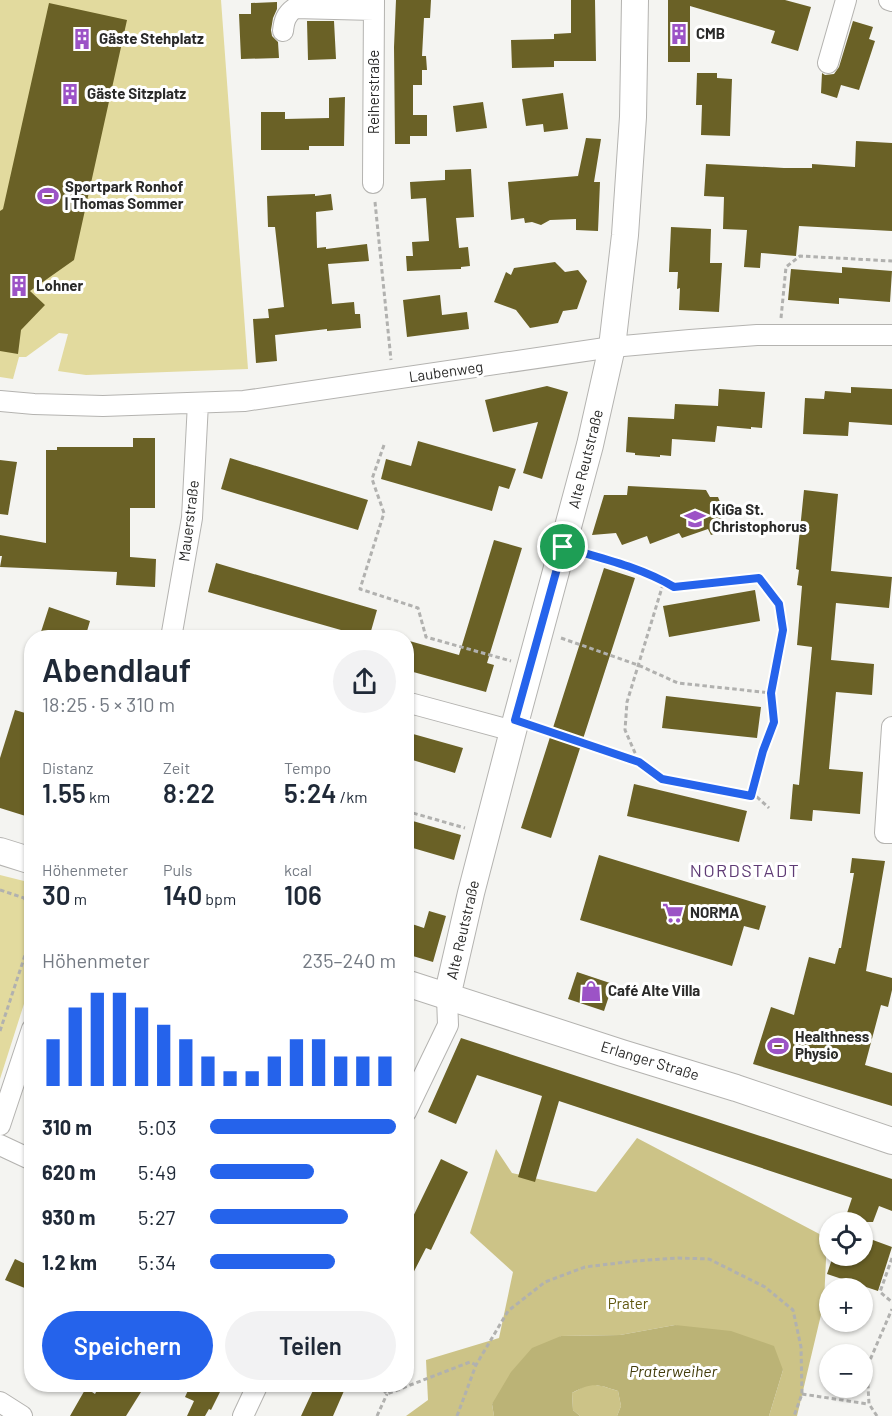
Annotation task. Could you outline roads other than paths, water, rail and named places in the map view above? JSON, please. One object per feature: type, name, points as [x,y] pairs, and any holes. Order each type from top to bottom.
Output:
[{"type":"main road","name":"Alte Reutstraße","points":[[447,997],[514,725],[590,445],[612,347],[625,235],[633,117],[636,0]]},
{"type":"main road","points":[[0,851],[24,858]]},
{"type":"main road","name":"Erlanger Straße","points":[[414,986],[736,1088],[892,1141]]},
{"type":"street","points":[[828,63],[846,0]]},
{"type":"street","points":[[283,30],[285,20],[295,8],[374,5]]},
{"type":"street","name":"Reiherstraße","points":[[374,5],[374,183]]},
{"type":"street","name":"Laubenweg","points":[[0,400],[34,404],[103,406],[244,401],[612,347],[779,335],[892,335]]},
{"type":"street","name":"Mauerstraße","points":[[177,630],[192,518],[198,403]]},
{"type":"street","points":[[414,704],[514,725]]},
{"type":"street","points":[[888,833],[892,727]]},
{"type":"street","name":"Alte Reutstraße","points":[[414,1095],[448,1025],[447,997]]},
{"type":"street","points":[[0,1125],[24,1053]]},
{"type":"street","points":[[0,1145],[24,1156]]},
{"type":"street","points":[[243,1416],[254,1392]]},
{"type":"street","points":[[0,1402],[22,1416]]},
{"type":"water","name":"Praterweiher","points":[[675,1325],[731,1331],[774,1346],[783,1370],[769,1416],[617,1416],[621,1406],[618,1391],[595,1385],[572,1393],[573,1410],[580,1416],[494,1416],[492,1404],[511,1372],[532,1348],[561,1336],[620,1335]]},
{"type":"place","name":"CMB","points":[[679,34]]},
{"type":"place","name":"Gäste Stehplatz","points":[[82,39]]},
{"type":"place","name":"Gäste Sitzplatz","points":[[70,94]]},
{"type":"place","name":"Sportpark Ronhof | Thomas Sommer","points":[[48,196]]},
{"type":"place","name":"Lohner","points":[[19,286]]},
{"type":"place","name":"KiGa St. Christophorus","points":[[695,519]]},
{"type":"place","name":"NORMA","points":[[673,913]]},
{"type":"place","name":"Café Alte Villa","points":[[591,991]]},
{"type":"place","name":"Healthness Physio","points":[[778,1046]]},
{"type":"district","name":"NORDSTADT","points":[[745,871]]},
{"type":"park label","name":"Prater","points":[[628,1304]]}]
